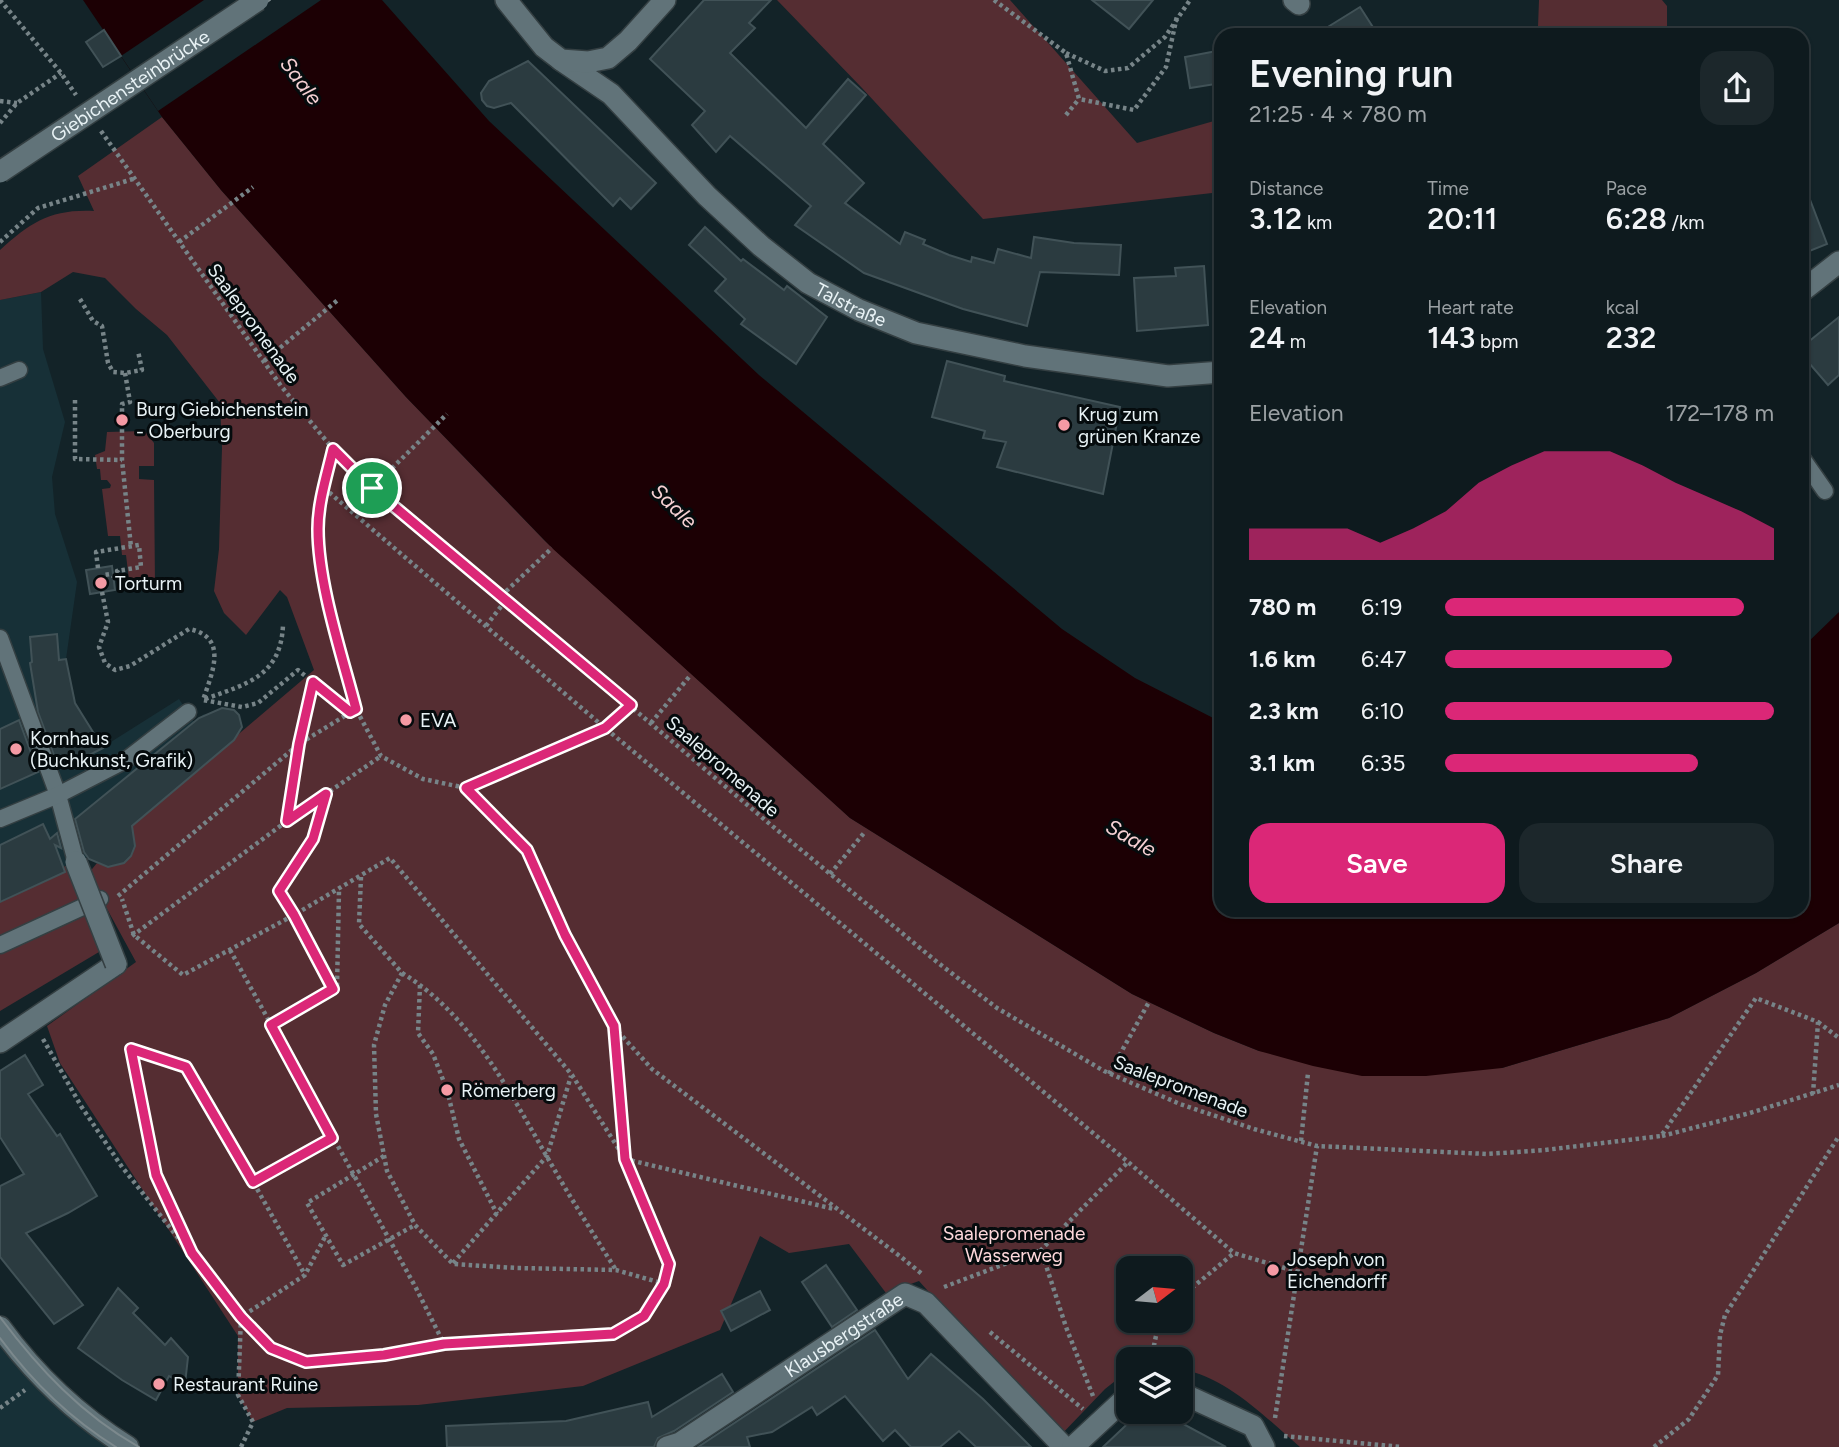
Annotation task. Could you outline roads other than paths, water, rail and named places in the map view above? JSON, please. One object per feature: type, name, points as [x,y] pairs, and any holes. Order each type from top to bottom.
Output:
[{"type":"street","name":"Giebichensteinbrücke","points":[[0,172],[258,0]]},
{"type":"street","name":"Talstraße","points":[[506,0],[544,47],[611,94],[707,196],[761,246],[808,283],[859,310],[916,333],[1025,356],[1168,376],[1214,373]]},
{"type":"street","points":[[561,60],[588,62],[608,58],[628,41],[665,0]]},
{"type":"street","points":[[1809,285],[1839,262]]},
{"type":"street","points":[[0,1042],[113,958],[76,862]]},
{"type":"street","name":"Klausbergstraße","points":[[667,1447],[680,1443],[905,1294],[926,1303],[1064,1447]]},
{"type":"street","points":[[0,1327],[20,1355],[60,1396],[107,1434],[128,1447]]},
{"type":"street","points":[[1193,1399],[1252,1426],[1268,1441]]},
{"type":"street","points":[[1073,1447],[1116,1407]]},
{"type":"lane","points":[[0,378],[19,370]]},
{"type":"lane","points":[[1809,468],[1825,491]]},
{"type":"lane","points":[[0,638],[58,795],[76,862]]},
{"type":"lane","points":[[0,819],[58,795],[126,760],[188,712]]},
{"type":"lane","points":[[0,945],[100,899]]},
{"type":"water","name":"Saale","points":[[83,0],[382,0],[489,121],[759,375],[1062,629],[1135,678],[1214,718],[1214,917],[1809,917],[1809,641],[1839,612],[1839,923],[1756,973],[1669,1018],[1502,1068],[1426,1076],[1362,1076],[1259,1051],[1132,994],[850,818],[552,548],[406,397],[221,190],[162,117]]},
{"type":"tram line","points":[[0,161],[244,0]]},
{"type":"tram line","points":[[0,181],[270,0]]},
{"type":"tram line","points":[[0,1317],[46,1373],[80,1406],[139,1447]]},
{"type":"tram line","points":[[0,1338],[53,1398],[83,1424],[116,1447]]},
{"type":"place","name":"Burg Giebichenstein - Oberburg","points":[[122,420]]},
{"type":"place","name":"Krug zum grünen Kranze","points":[[1064,425]]},
{"type":"place","name":"Torturm","points":[[101,583]]},
{"type":"place","name":"EVA","points":[[406,720]]},
{"type":"place","name":"Kornhaus (Buchkunst, Grafik)","points":[[16,749]]},
{"type":"place","name":"Römerberg","points":[[447,1090]]},
{"type":"place","name":"Joseph von Eichendorff","points":[[1273,1270]]},
{"type":"place","name":"Restaurant Ruine","points":[[159,1384]]},
{"type":"park label","name":"Saalepromenade Wasserweg","points":[[1014,1244]]}]
